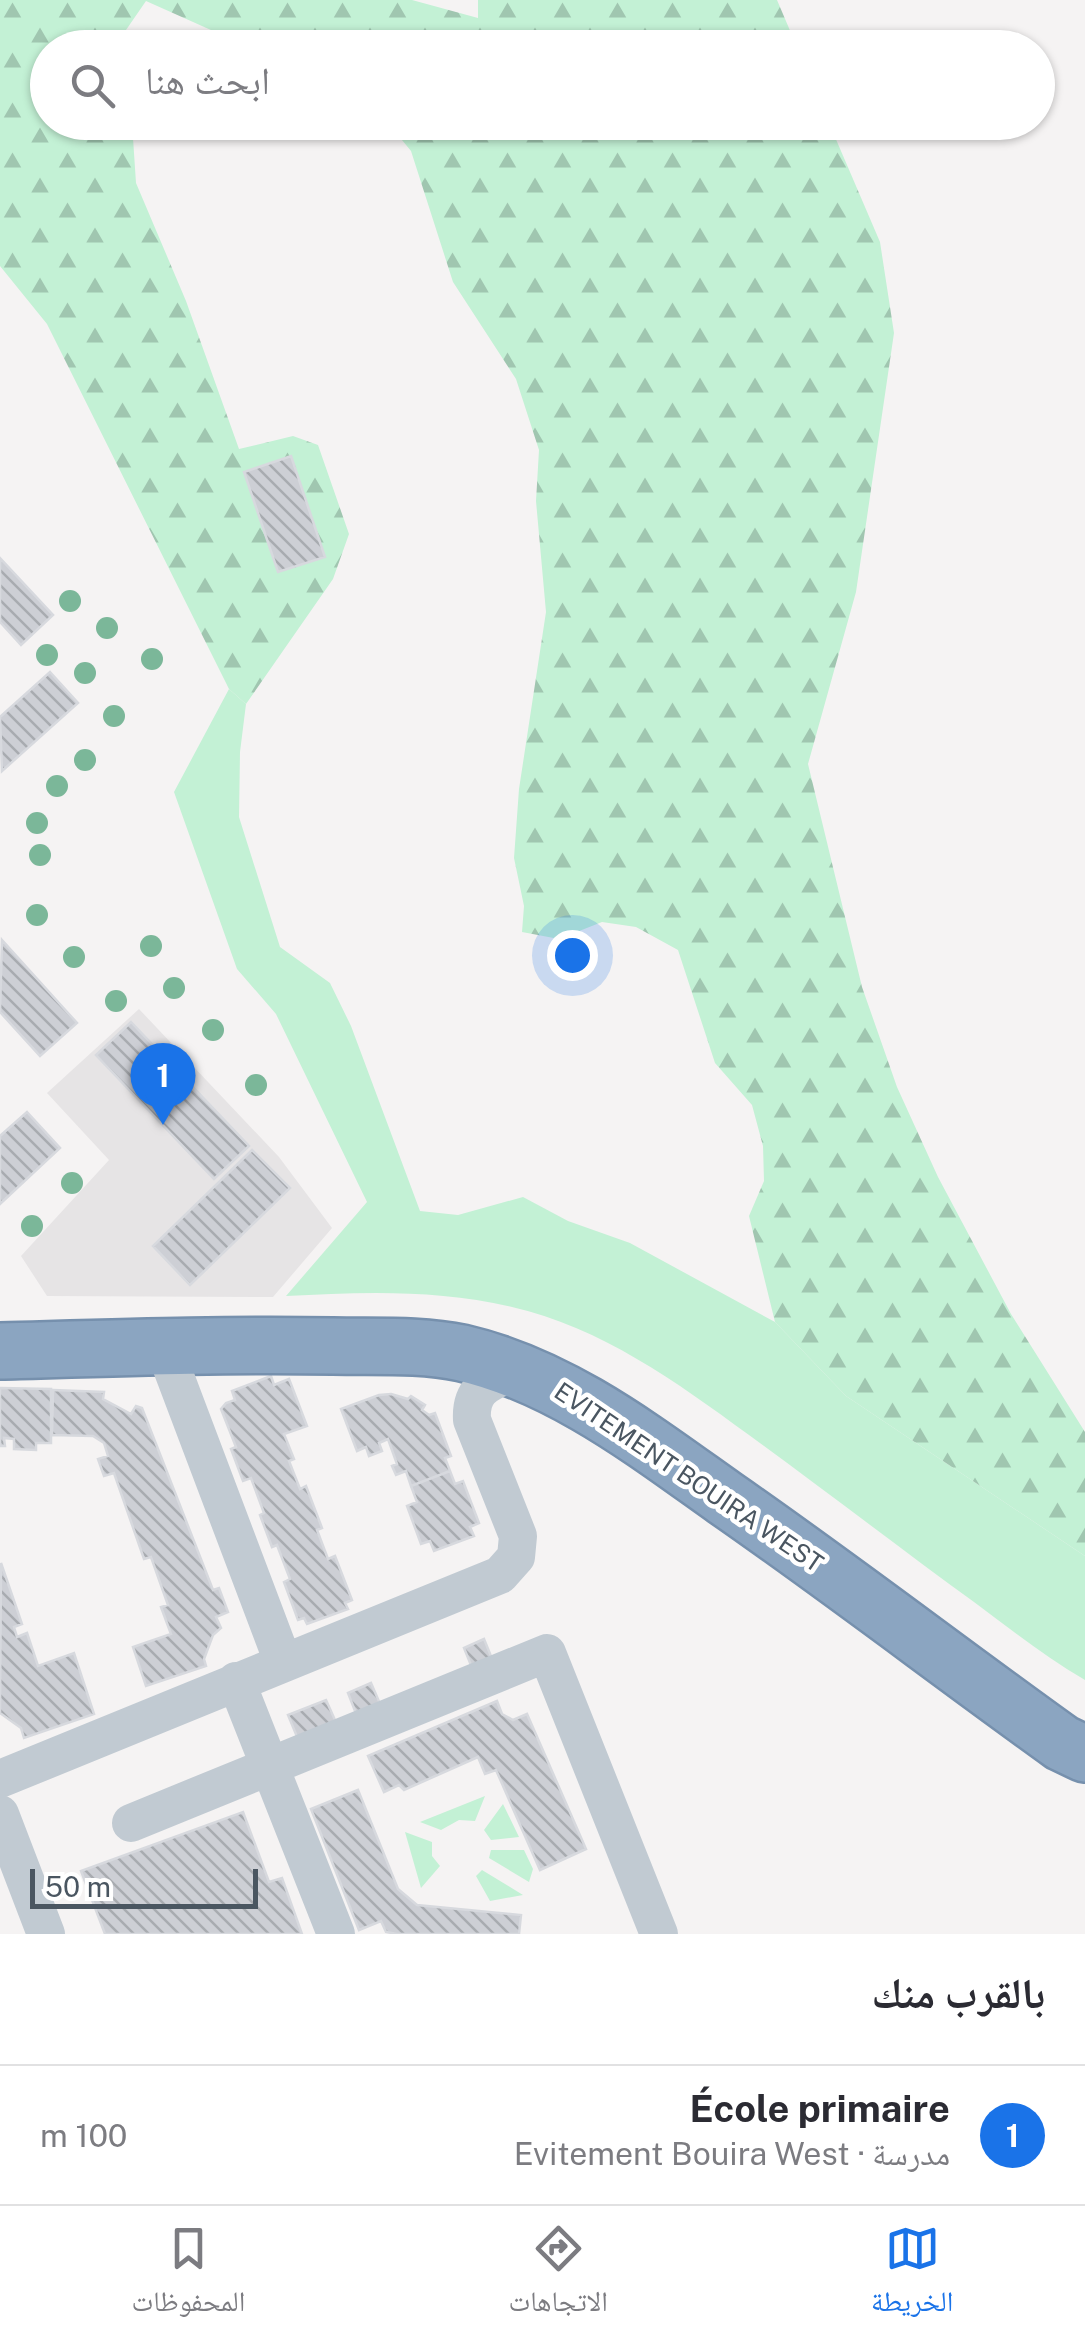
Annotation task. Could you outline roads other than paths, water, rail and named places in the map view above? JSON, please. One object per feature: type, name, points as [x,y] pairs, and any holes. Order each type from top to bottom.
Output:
[{"type":"highway","name":"EVITEMENT BOUIRA WEST","points":[[0,1326],[414,1321],[484,1329],[546,1351],[614,1385],[679,1429],[1040,1688],[1085,1716]]},
{"type":"highway","name":"EVITEMENT BOUIRA WEST","points":[[0,1351],[415,1348],[456,1352],[517,1370],[556,1386],[646,1442],[826,1568],[1034,1723],[1085,1754]]},
{"type":"street","points":[[164,1347],[283,1662]]},
{"type":"street","points":[[0,1778],[500,1575],[516,1557],[518,1536],[472,1420],[471,1402],[481,1388],[517,1370]]},
{"type":"street","points":[[131,1824],[546,1654],[660,1934]]},
{"type":"street","points":[[236,1681],[336,1934]]},
{"type":"street","points":[[0,1814],[46,1934]]},
{"type":"place","name":"École primaire","points":[[163,1125]]}]
